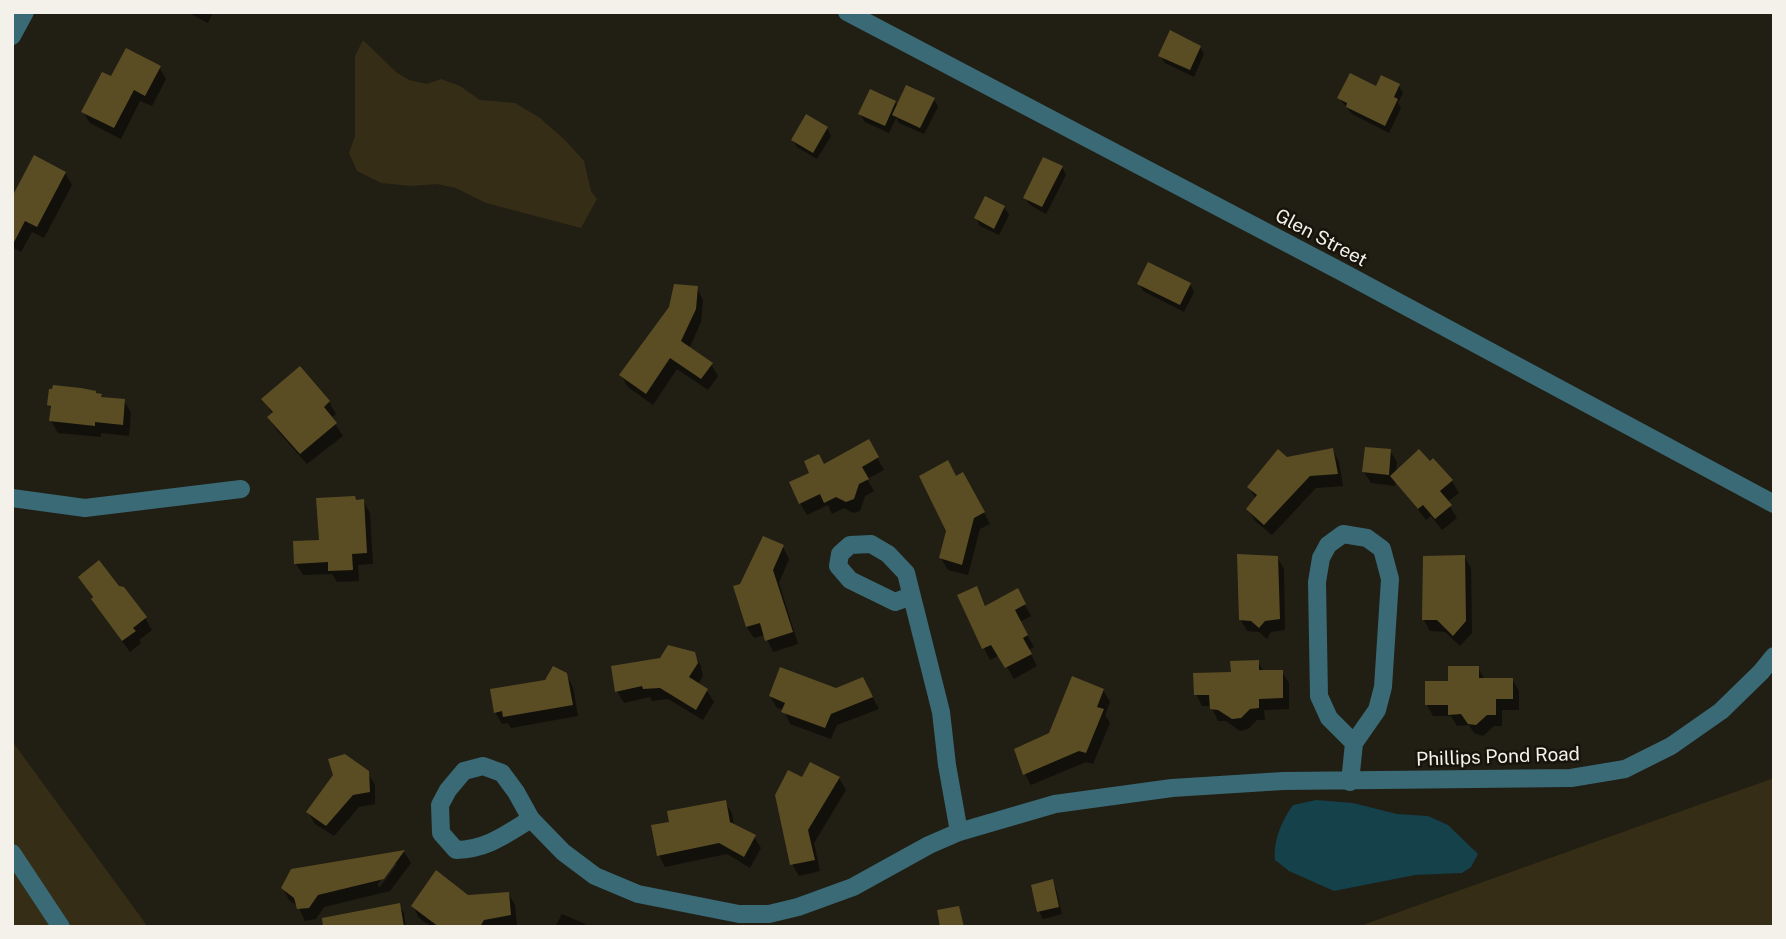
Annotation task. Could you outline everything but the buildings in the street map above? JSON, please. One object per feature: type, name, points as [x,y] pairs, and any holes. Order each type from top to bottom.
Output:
[{"type":"street","points":[[12,36],[25,12]]},
{"type":"street","name":"Glen Street","points":[[848,12],[1344,273],[1774,504]]},
{"type":"street","points":[[12,498],[85,508],[241,489]]},
{"type":"street","points":[[1350,782],[1354,743],[1377,710],[1383,687],[1390,579],[1382,549],[1367,538],[1343,534],[1328,545],[1321,558],[1317,582],[1319,696],[1329,718],[1354,743]]},
{"type":"street","points":[[911,596],[942,712],[947,765],[959,832]]},
{"type":"street","name":"Phillips Pond Road","points":[[530,819],[500,839],[474,849],[456,850],[441,833],[440,805],[448,790],[464,771],[483,766],[502,773],[530,819],[563,852],[595,876],[638,894],[739,914],[769,914],[799,907],[853,887],[929,845],[959,832],[1055,804],[1149,791],[1283,780],[1350,782],[1571,778],[1625,769],[1671,746],[1721,710],[1774,656]]},
{"type":"street","points":[[12,853],[61,927]]},
{"type":"shaded area","points":[[363,40],[396,72],[409,80],[427,84],[441,79],[460,86],[480,100],[515,103],[540,118],[584,161],[591,191],[597,199],[581,228],[486,203],[456,188],[437,184],[411,186],[381,183],[357,171],[349,153],[355,136],[355,56]]},
{"type":"shaded area","points":[[12,741],[148,927],[12,927]]},
{"type":"shaded area","points":[[1774,778],[1774,927],[1357,927]]},
{"type":"water","points":[[1316,800],[1353,803],[1397,814],[1428,816],[1448,825],[1478,854],[1471,867],[1462,873],[1415,875],[1334,891],[1289,871],[1275,860],[1279,831],[1293,805]]}]
